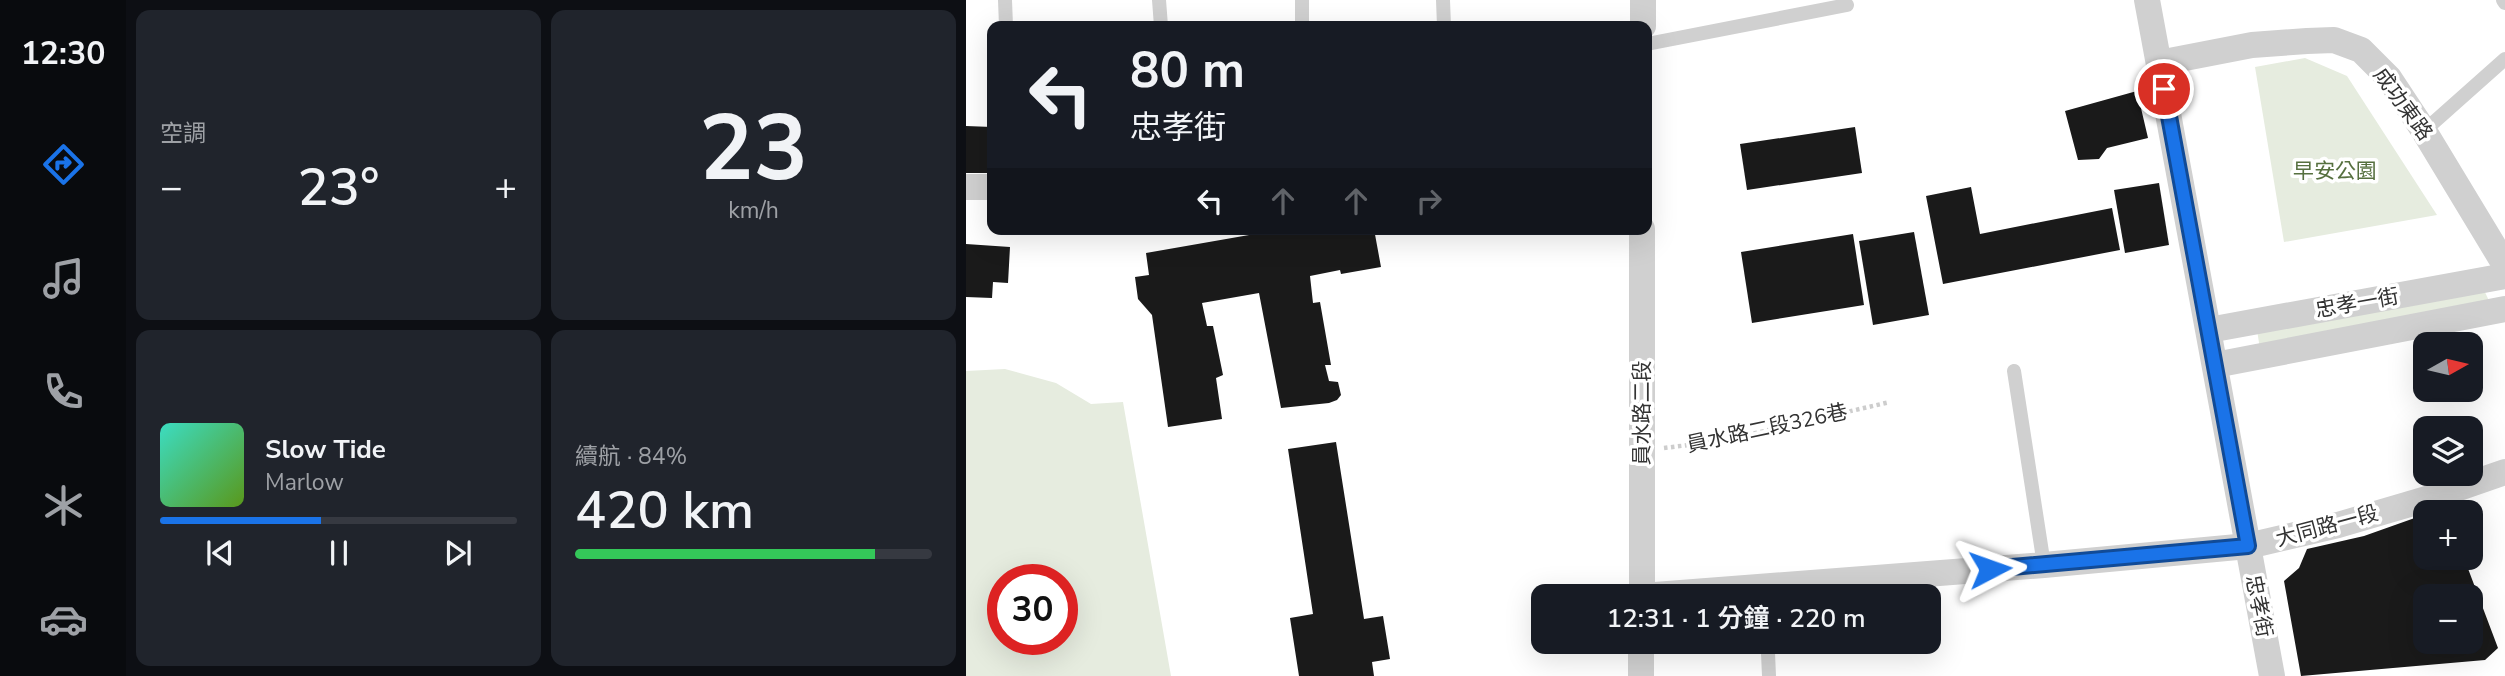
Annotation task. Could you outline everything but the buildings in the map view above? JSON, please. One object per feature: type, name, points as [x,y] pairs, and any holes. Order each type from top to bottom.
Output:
[{"type":"street","points":[[1643,0],[1643,21]]},
{"type":"street","name":"忠孝街","points":[[2147,0],[2272,676]]},
{"type":"street","name":"成功東路","points":[[2159,62],[2252,45],[2334,40],[2361,50],[2389,78],[2505,265]]},
{"type":"street","points":[[966,187],[987,187]]},
{"type":"street","name":"員水路二段","points":[[1642,235],[1642,584]]},
{"type":"street","name":"忠孝一街","points":[[2208,330],[2505,276]]},
{"type":"street","name":"忠孝一街","points":[[2215,365],[2505,309]]},
{"type":"street","name":"大同路一段","points":[[1798,584],[2248,546],[2338,525],[2505,472]]},
{"type":"street","points":[[1641,654],[1641,676]]},
{"type":"lane","points":[[1005,0],[1006,21]]},
{"type":"lane","points":[[1159,0],[1161,21]]},
{"type":"lane","points":[[1302,0],[1302,21]]},
{"type":"lane","points":[[1443,0],[1444,21]]},
{"type":"lane","points":[[1652,43],[1847,5]]},
{"type":"lane","points":[[2424,131],[2505,59]]},
{"type":"lane","points":[[2014,371],[2044,565]]},
{"type":"lane","points":[[1768,654],[1769,676]]},
{"type":"path","name":"員水路二段326巷","points":[[1642,451],[1721,441],[1890,402]]},
{"type":"green space","name":"早安公園","points":[[2305,58],[2347,76],[2437,215],[2284,242],[2255,67]]},
{"type":"green space","points":[[2483,288],[2491,305],[2260,349],[2257,330]]},
{"type":"green space","points":[[1005,369],[1056,383],[1091,404],[1123,402],[1171,676],[966,676],[966,371]]},
{"type":"route","points":[[1990,569],[2248,546],[2164,89]]}]
